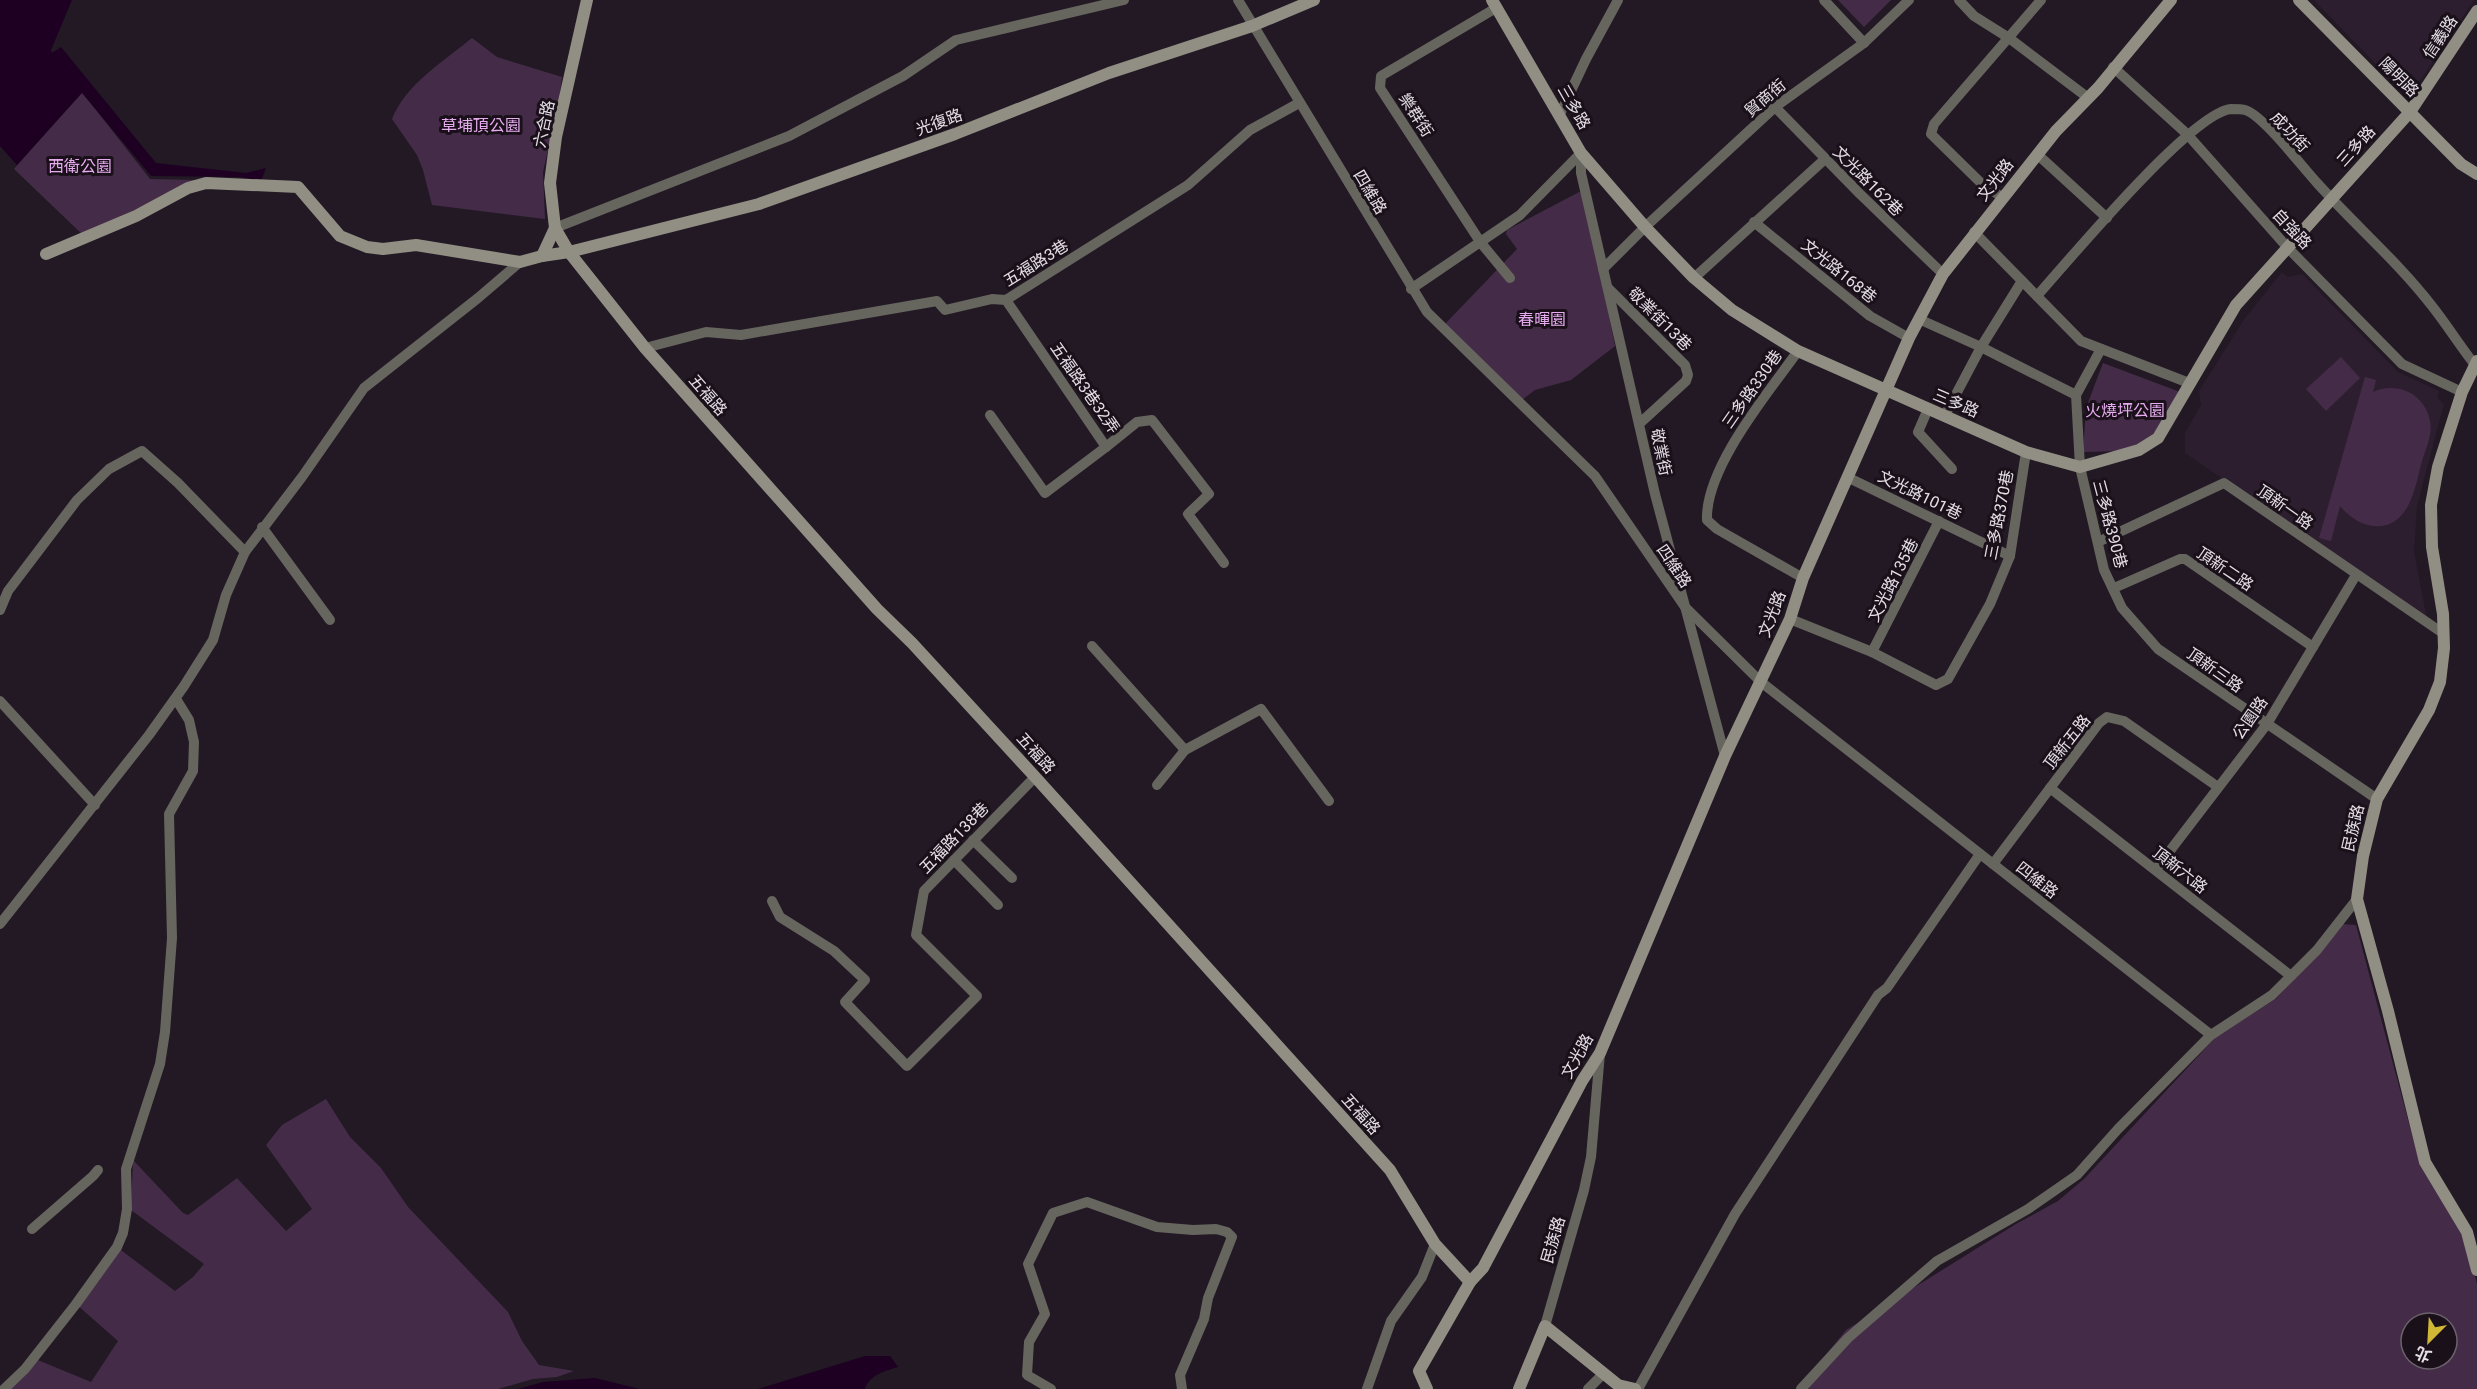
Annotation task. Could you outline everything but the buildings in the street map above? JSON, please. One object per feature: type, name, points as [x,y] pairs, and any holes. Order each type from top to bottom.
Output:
[{"type":"street","name":"六合路","points":[[569,252],[555,228],[550,183],[555,147],[587,0]]},
{"type":"street","points":[[542,256],[555,228],[789,136],[903,76],[956,40],[1124,0]]},
{"type":"street","name":"四維路","points":[[1238,0],[1426,312],[1595,476],[1684,607],[1761,682],[2211,1035]]},
{"type":"street","name":"光復路","points":[[520,262],[569,252],[759,204],[956,134],[1109,73],[1252,26],[1314,0]]},
{"type":"street","points":[[1560,114],[1586,58],[1618,0]]},
{"type":"street","points":[[1824,0],[1864,42]]},
{"type":"street","name":"貿商街","points":[[1603,269],[1775,107],[1864,42],[1909,0]]},
{"type":"street","points":[[1959,0],[1974,16],[2009,38],[2087,98]]},
{"type":"street","points":[[2003,198],[1980,182],[1931,134],[1934,124],[2041,0]]},
{"type":"street","name":"文光路","points":[[1427,1389],[1419,1371],[1470,1282],[1483,1268],[1582,1081],[1600,1053],[1725,756],[1790,619],[1803,578],[1850,478],[1909,338],[1921,320],[1943,274],[2037,154],[2171,0]]},
{"type":"street","name":"陽明路","points":[[2300,0],[2461,164],[2477,174]]},
{"type":"street","name":"三多路","points":[[1494,4],[1581,153],[1645,227],[1694,278],[1732,310],[1798,351],[1886,391],[2026,452],[2080,467],[2139,450],[2158,438],[2236,305],[2330,198],[2410,112]]},
{"type":"street","name":"樂群街","points":[[1494,4],[1381,76],[1380,88],[1481,243],[1510,278]]},
{"type":"street","name":"信義路","points":[[2410,112],[2477,11]]},
{"type":"street","name":"自強路","points":[[2113,67],[2187,134],[2287,247],[2402,364],[2462,392]]},
{"type":"street","name":"五福路3巷","points":[[645,348],[706,332],[741,335],[937,301],[945,310],[992,299],[1006,300],[1188,184],[1250,130],[1299,103]]},
{"type":"street","name":"文光路162巷","points":[[1775,107],[1943,274]]},
{"type":"street","name":"成功街","points":[[2037,296],[2187,134],[2211,116],[2230,109],[2245,110],[2262,122],[2330,198],[2384,252],[2432,306],[2476,363]]},
{"type":"street","points":[[1411,289],[1520,214],[1581,153]]},
{"type":"street","name":"敬業街","points":[[1581,153],[1581,173],[1655,494],[1725,756]]},
{"type":"street","points":[[2037,154],[2107,218]]},
{"type":"street","points":[[1694,278],[1825,159]]},
{"type":"street","points":[[46,254],[136,216],[188,188],[206,183],[218,183],[298,187],[340,236],[367,247],[383,249],[416,245],[520,262]]},
{"type":"street","name":"文光路168巷","points":[[1754,222],[1870,316],[1909,338]]},
{"type":"street","points":[[1974,232],[2081,340],[2189,383]]},
{"type":"street","name":"五福路","points":[[569,252],[645,348],[877,609],[912,643],[1035,777],[1389,1170],[1435,1244],[1470,1282]]},
{"type":"street","points":[[0,924],[176,699],[213,640],[226,595],[245,552],[302,477],[364,388],[520,262]]},
{"type":"street","points":[[1945,416],[1981,347],[2022,281]]},
{"type":"street","name":"敬業街13巷","points":[[1608,288],[1687,369],[1686,381],[1640,424]]},
{"type":"street","name":"五福路3巷32弄","points":[[1006,300],[1106,447],[1137,422],[1152,420],[1209,494],[1188,514],[1224,563]]},
{"type":"street","points":[[1921,320],[1981,347],[2076,395],[2101,349]]},
{"type":"street","name":"三多路330巷","points":[[1798,351],[1731,445],[1707,506],[1707,520],[1717,529],[1803,578]]},
{"type":"street","name":"民族路","points":[[2476,363],[2462,392],[2438,467],[2431,505],[2432,547],[2444,634],[2443,662],[2437,693],[2377,799],[2363,856],[2357,899],[2388,1011],[2425,1162],[2467,1232],[2477,1270]]},
{"type":"street","name":"三多路390巷","points":[[2076,395],[2080,467],[2104,570],[2114,588]]},
{"type":"street","points":[[1928,409],[1918,432],[1952,469]]},
{"type":"street","points":[[990,415],[1045,493],[1106,447]]},
{"type":"street","points":[[0,610],[8,591],[77,500],[109,469],[142,451],[178,483],[245,552]]},
{"type":"street","name":"三多路370巷","points":[[1872,652],[1936,686],[1948,679],[1990,604],[2010,556],[2026,452]]},
{"type":"street","name":"文光路101巷","points":[[1850,478],[2010,556]]},
{"type":"street","name":"頂新一路","points":[[2098,542],[2224,483],[2444,634]]},
{"type":"street","name":"文光路135巷","points":[[1872,652],[1939,521]]},
{"type":"street","points":[[262,527],[330,620]]},
{"type":"street","name":"頂新二路","points":[[2114,588],[2180,559],[2185,559],[2313,647]]},
{"type":"street","name":"公園路","points":[[2156,869],[2267,724],[2356,575]]},
{"type":"street","name":"頂新三路","points":[[2114,588],[2122,608],[2158,649],[2377,799]]},
{"type":"street","points":[[1790,619],[1872,652]]},
{"type":"street","points":[[1092,646],[1185,750]]},
{"type":"street","points":[[4,1389],[25,1369],[76,1304],[117,1247],[123,1233],[127,1209],[126,1169],[160,1064],[165,1032],[172,938],[169,814],[193,771],[194,742],[189,720],[176,699]]},
{"type":"street","points":[[0,701],[95,805]]},
{"type":"street","points":[[1157,785],[1185,750],[1261,709],[1329,801]]},
{"type":"street","name":"頂新五路","points":[[1993,864],[2099,723],[2107,717],[2124,721],[2218,787]]},
{"type":"street","name":"五福路138巷","points":[[772,901],[780,917],[834,951],[865,980],[845,1002],[907,1066],[977,996],[916,935],[924,891],[1035,777]]},
{"type":"street","name":"頂新六路","points":[[2050,788],[2291,975]]},
{"type":"street","points":[[973,840],[1012,878]]},
{"type":"street","points":[[1518,1389],[1545,1326],[1618,1385],[1632,1389],[1735,1214],[1878,995],[1887,988],[1980,854]]},
{"type":"street","points":[[954,860],[998,905]]},
{"type":"street","points":[[1801,1389],[1848,1338],[1938,1261],[2028,1209],[2077,1175],[2118,1128],[2211,1035],[2272,995],[2317,950],[2357,899]]},
{"type":"street","name":"民族路","points":[[1545,1326],[1592,1157],[1600,1053]]},
{"type":"street","points":[[32,1229],[98,1170]]},
{"type":"street","points":[[1051,1389],[1027,1375],[1029,1342],[1045,1314],[1028,1264],[1053,1213],[1087,1202],[1157,1227],[1216,1229],[1227,1232],[1232,1237],[1208,1298],[1204,1318],[1180,1375],[1182,1389]]},
{"type":"street","points":[[1367,1389],[1391,1322],[1422,1277],[1435,1244]]},
{"type":"street","points":[[1588,1389],[1604,1373]]},
{"type":"shaded area","points":[[0,0],[72,0],[51,50],[52,53],[61,47],[156,163],[246,173],[266,168],[261,181],[239,177],[151,176],[82,93],[17,165],[0,146]]},
{"type":"shaded area","points":[[2314,0],[2474,0],[2412,93],[2405,94]]},
{"type":"shaded area","points":[[2282,272],[2288,277],[2302,274],[2398,372],[2439,391],[2437,398],[2444,404],[2417,506],[2414,552],[2427,619],[2185,453],[2185,433],[2201,405],[2199,391],[2245,318]]},
{"type":"shaded area","points":[[865,1356],[890,1356],[898,1367],[874,1377],[865,1389],[758,1389]]},
{"type":"shaded area","points":[[595,1378],[640,1389],[518,1389],[543,1382]]},
{"type":"green space","points":[[1838,0],[1891,0],[1864,27]]},
{"type":"green space","name":"草埔頂公園","points":[[472,38],[497,57],[562,77],[543,172],[545,219],[432,205],[417,155],[392,119],[398,106],[416,84]]},
{"type":"green space","name":"西衛公園","points":[[82,92],[150,179],[196,180],[83,235],[14,169]]},
{"type":"green space","name":"春暉園","points":[[1583,190],[1615,346],[1571,380],[1535,390],[1522,400],[1445,324],[1517,249],[1506,234],[1507,230]]},
{"type":"green space","points":[[2341,357],[2360,378],[2326,411],[2306,389]]},
{"type":"green space","name":"火燒坪公園","points":[[2103,363],[2180,392],[2156,432],[2129,451],[2083,452],[2086,408]]},
{"type":"green space","points":[[2365,377],[2376,380],[2373,392],[2391,388],[2400,389],[2416,397],[2427,412],[2431,426],[2430,436],[2413,495],[2401,516],[2384,526],[2375,526],[2356,520],[2340,506],[2331,541],[2319,538]]},
{"type":"green space","points":[[2342,924],[2356,925],[2419,1161],[2464,1232],[2477,1284],[2477,1389],[1809,1389],[1802,1384],[1846,1330],[2016,1224],[2058,1201],[2084,1179],[2216,1037],[2277,998]]},
{"type":"green space","points":[[326,1099],[350,1137],[381,1168],[408,1207],[508,1312],[522,1341],[539,1365],[574,1371],[557,1377],[533,1379],[498,1389],[3,1389],[33,1358],[91,1382],[118,1341],[76,1304],[117,1247],[175,1291],[193,1277],[204,1264],[131,1210],[133,1160],[183,1213],[188,1215],[237,1178],[286,1231],[312,1209],[266,1145],[282,1125]]}]
